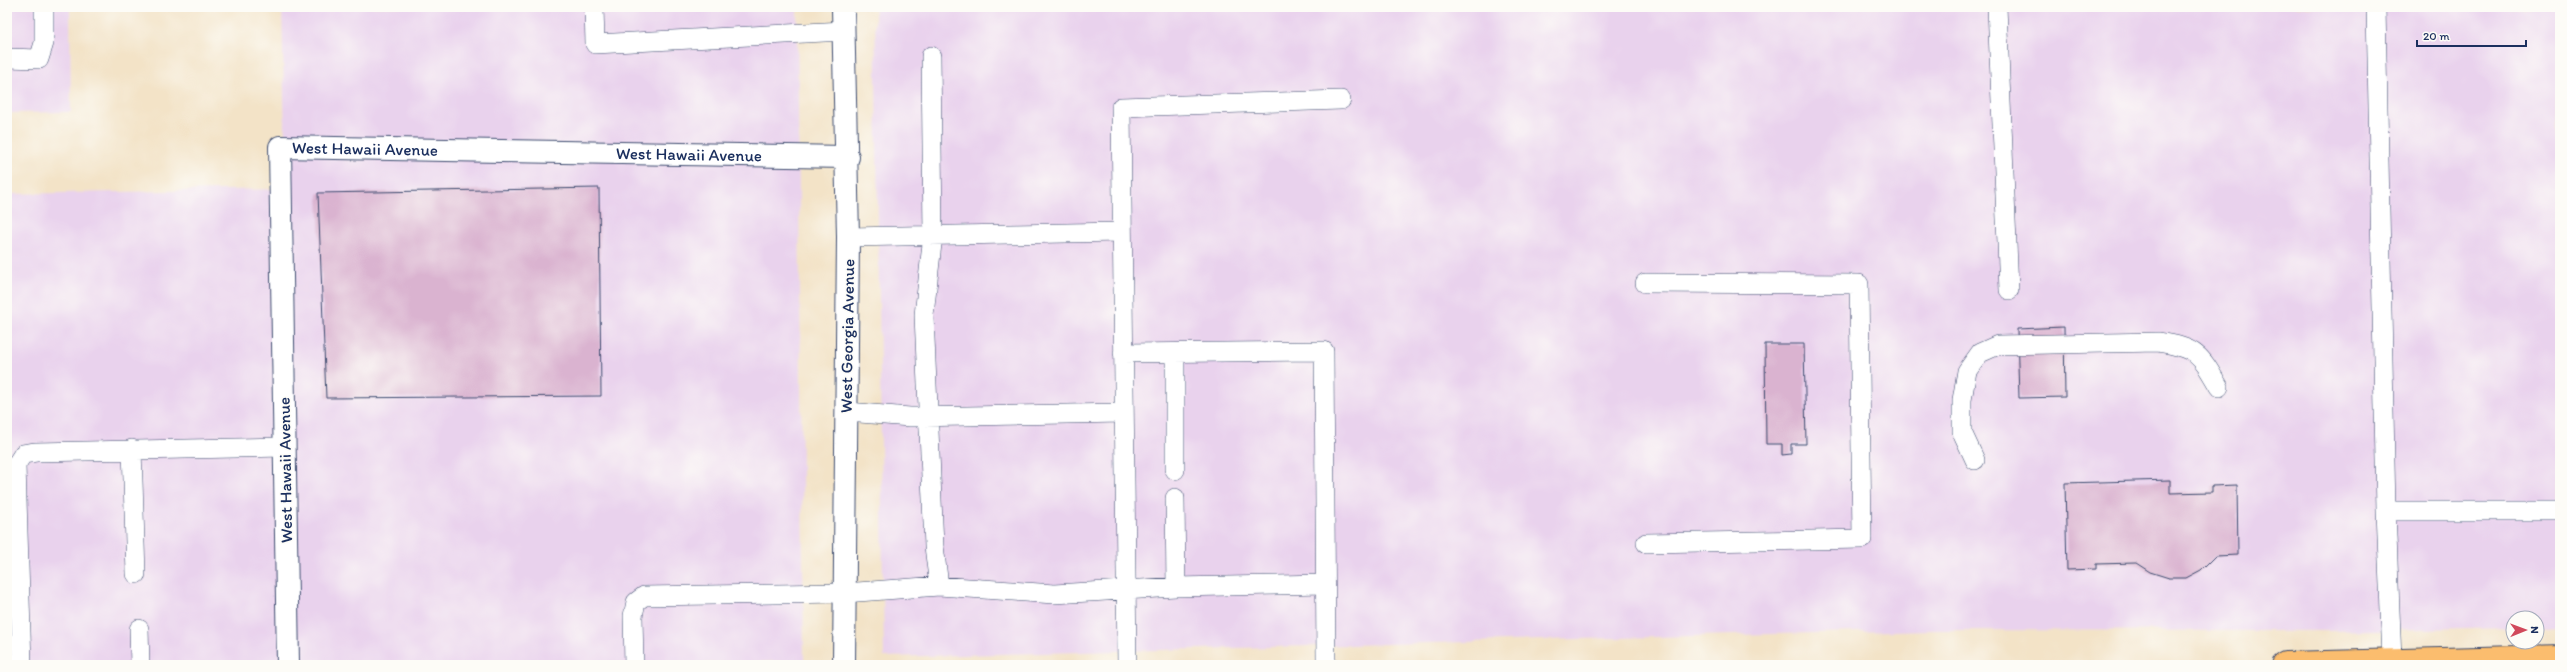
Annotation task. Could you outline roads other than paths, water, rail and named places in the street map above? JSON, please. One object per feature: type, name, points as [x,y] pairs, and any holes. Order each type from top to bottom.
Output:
[{"type":"main road","points":[[2283,665],[2286,663],[2560,656]]},
{"type":"street","name":"West Georgia Avenue","points":[[844,7],[848,157],[844,665]]},
{"type":"street","name":"West Hawaii Avenue","points":[[288,665],[280,147],[848,157]]},
{"type":"lane","points":[[7,58],[39,59],[44,43],[44,7]]},
{"type":"lane","points":[[594,7],[595,44],[844,31]]},
{"type":"lane","points":[[1997,7],[2009,290]]},
{"type":"lane","points":[[2376,7],[2386,511],[2392,660]]},
{"type":"lane","points":[[930,56],[933,235],[924,315],[934,546],[939,586]]},
{"type":"lane","points":[[1127,665],[1121,107],[1341,100]]},
{"type":"lane","points":[[848,237],[1122,232]]},
{"type":"lane","points":[[1645,283],[1859,284],[1862,539],[1646,543]]},
{"type":"lane","points":[[1975,460],[1962,432],[1962,400],[1967,371],[1980,353],[1998,345],[2158,342],[2184,346],[2204,361],[2219,387]]},
{"type":"lane","points":[[1123,353],[1324,351],[1326,665]]},
{"type":"lane","points":[[1175,352],[1175,470]]},
{"type":"lane","points":[[847,412],[910,417],[1124,413]]},
{"type":"lane","points":[[22,665],[12,481],[16,465],[23,454],[36,452],[132,449],[285,447]]},
{"type":"lane","points":[[132,449],[136,574]]},
{"type":"lane","points":[[1175,498],[1176,587]]},
{"type":"lane","points":[[2386,511],[2560,512]]},
{"type":"lane","points":[[634,665],[633,616],[636,602],[644,596],[844,593],[939,586],[1054,594],[1176,587],[1325,584]]},
{"type":"lane","points":[[139,629],[140,665]]}]
